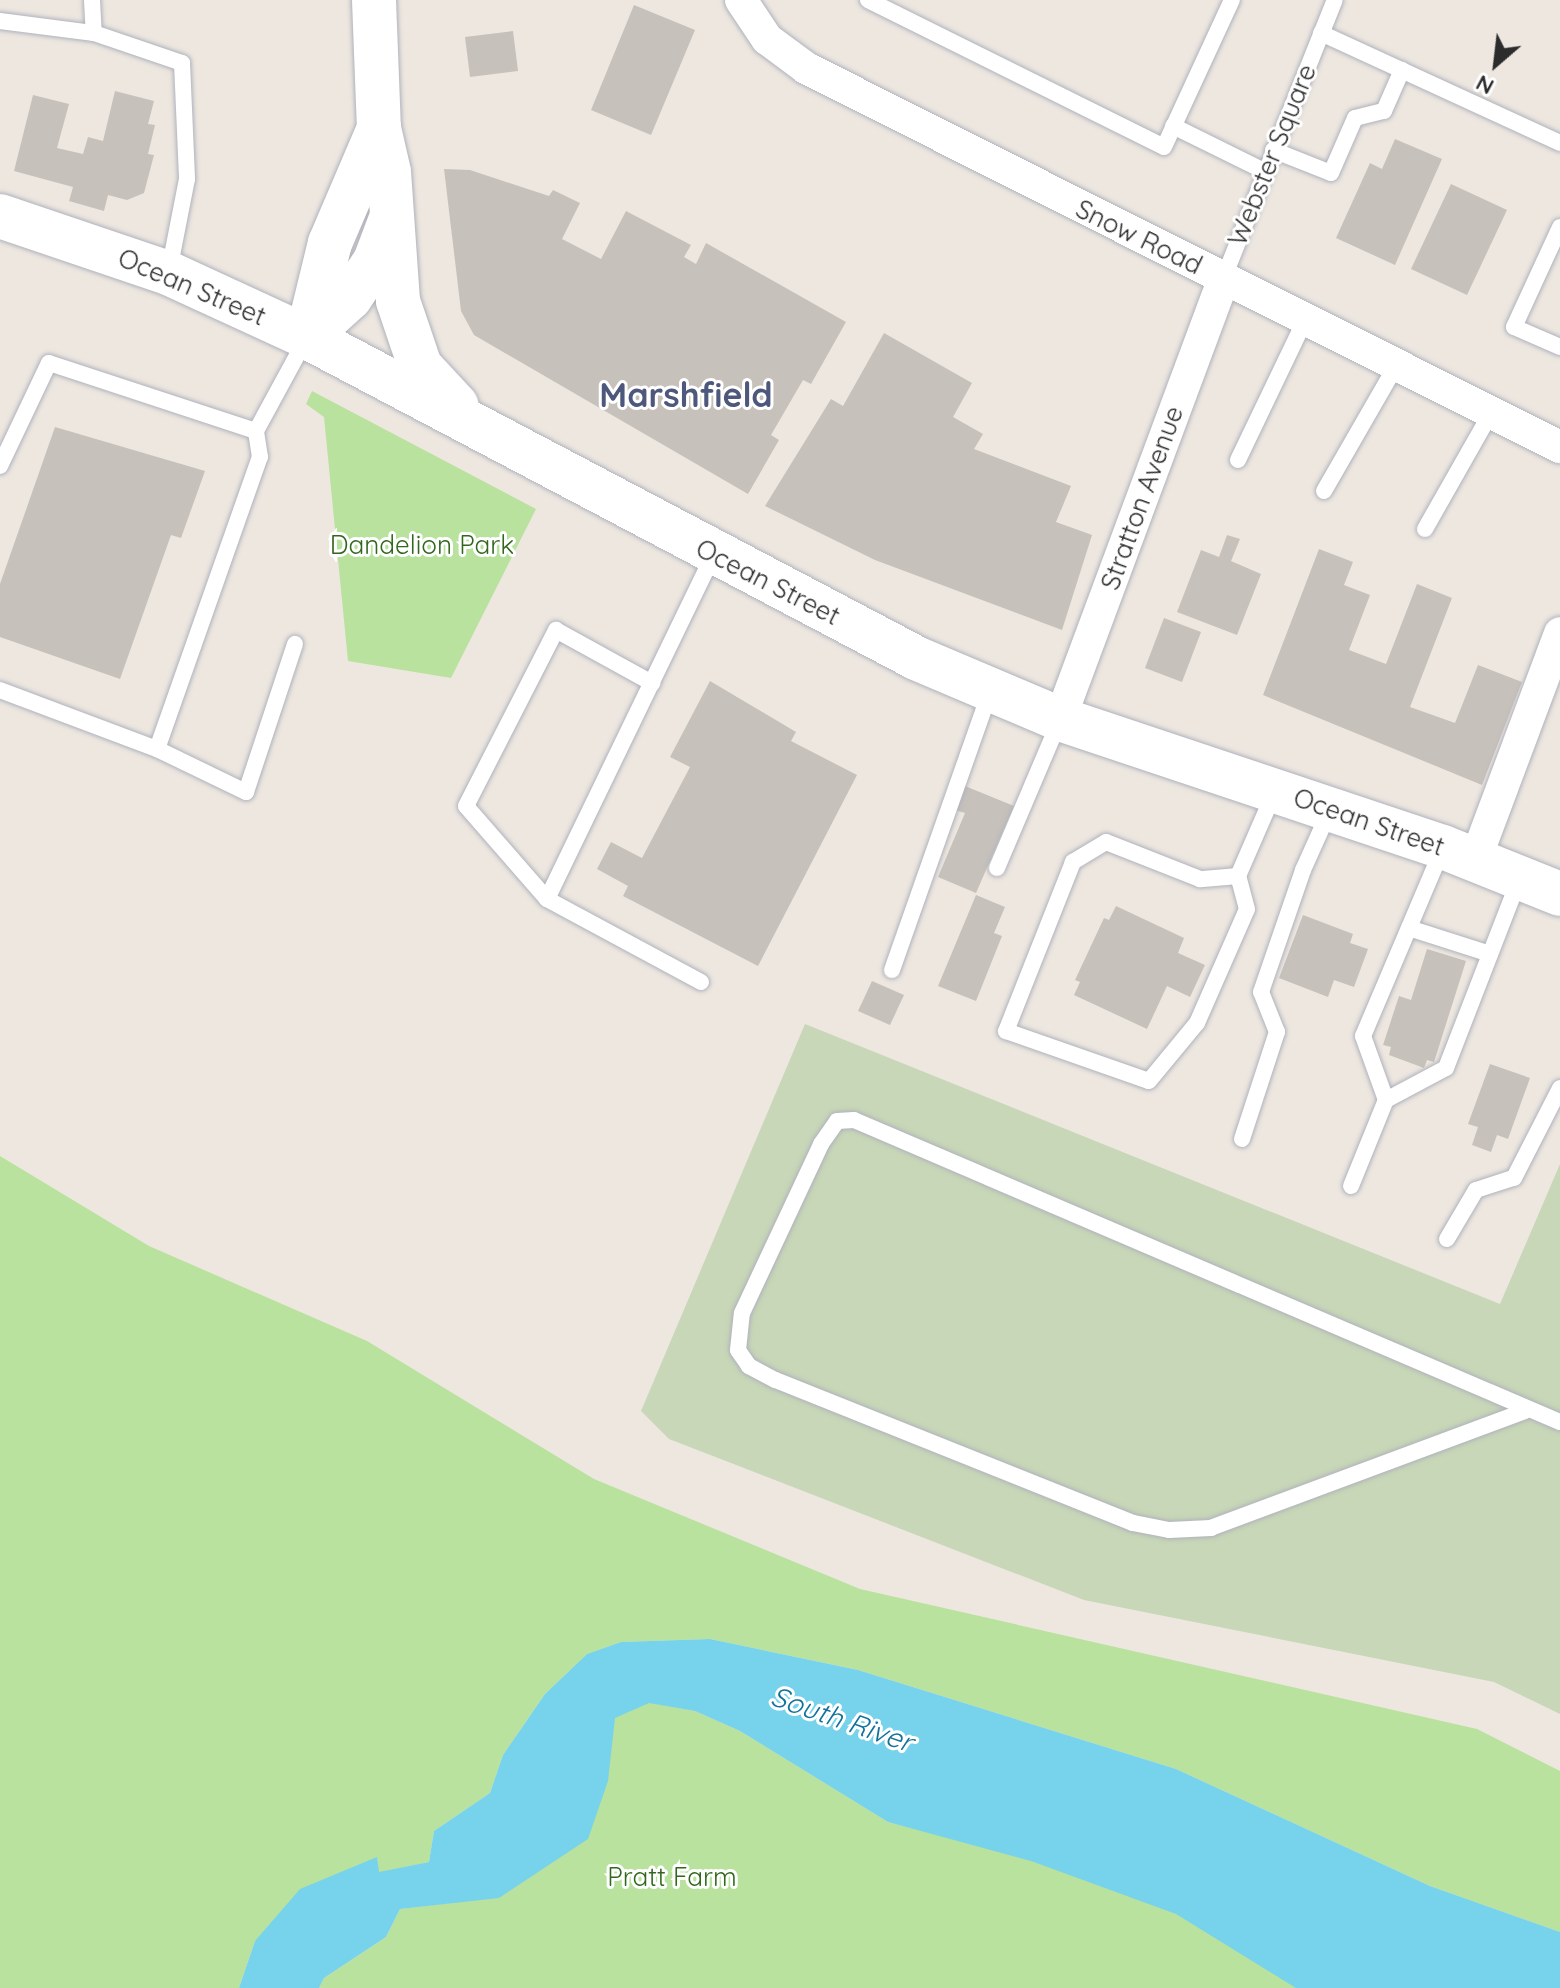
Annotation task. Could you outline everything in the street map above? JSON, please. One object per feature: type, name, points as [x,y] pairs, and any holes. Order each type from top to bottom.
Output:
[{"type":"main road","points":[[374,0],[379,128],[389,172],[390,221],[398,301],[407,337],[420,366],[471,422]]},
{"type":"main road","points":[[307,337],[330,243],[379,128]]},
{"type":"main road","name":"Ocean Street","points":[[0,216],[168,273],[307,337],[916,658],[1060,719],[1460,853],[1560,894]]},
{"type":"main road","points":[[307,337],[350,298],[375,261],[390,221]]},
{"type":"street","name":"Snow Road","points":[[741,0],[767,39],[806,68],[1560,447]]},
{"type":"street","name":"Stratton Avenue","points":[[1060,719],[1224,277]]},
{"type":"street","points":[[1460,853],[1560,633]]},
{"type":"lane","points":[[92,0],[94,33]]},
{"type":"lane","points":[[868,0],[1164,147],[1232,0]]},
{"type":"lane","name":"Webster Square","points":[[1224,277],[1335,0]]},
{"type":"lane","points":[[0,21],[94,33],[182,63],[187,179],[168,273]]},
{"type":"lane","name":"Webster Square","points":[[1321,33],[1560,143]]},
{"type":"lane","points":[[1273,150],[1331,173],[1355,118],[1384,111],[1402,70]]},
{"type":"lane","points":[[1173,126],[1264,171]]},
{"type":"lane","points":[[1560,227],[1514,327],[1560,347]]},
{"type":"lane","points":[[1238,460],[1306,318]]},
{"type":"lane","points":[[157,749],[260,457],[256,431],[307,337]]},
{"type":"lane","points":[[0,466],[49,363],[256,431]]},
{"type":"lane","points":[[1324,491],[1396,366]]},
{"type":"lane","points":[[1425,529],[1491,413]]},
{"type":"lane","points":[[547,899],[714,554]]},
{"type":"lane","points":[[652,683],[556,630],[466,806],[547,899],[701,982]]},
{"type":"lane","points":[[0,690],[157,749],[246,792],[295,644]]},
{"type":"lane","points":[[892,970],[990,690]]},
{"type":"lane","points":[[997,868],[1060,719]]},
{"type":"lane","points":[[1238,876],[1200,879],[1106,842],[1073,862],[1006,1031],[1149,1081],[1197,1023],[1247,909],[1238,876],[1275,791]]},
{"type":"lane","points":[[1242,1139],[1277,1032],[1261,992],[1303,870],[1331,809]]},
{"type":"lane","points":[[1386,1100],[1363,1036],[1409,928],[1460,853]]},
{"type":"lane","points":[[1351,1186],[1386,1100],[1446,1068],[1520,878]]},
{"type":"lane","points":[[1409,928],[1490,954]]},
{"type":"lane","points":[[1447,1239],[1476,1190],[1514,1178],[1560,1088]]},
{"type":"lane","points":[[1525,1411],[1211,1528],[1169,1530],[1133,1523],[775,1380],[749,1366],[738,1350],[742,1313],[821,1144],[837,1121],[854,1120],[1525,1411],[1560,1422]]},
{"type":"green space","name":"Dandelion Park","points":[[312,391],[536,509],[451,678],[348,661],[324,417],[306,404]]},
{"type":"green space","points":[[805,1024],[1500,1304],[1560,1164],[1560,1714],[1494,1682],[1084,1600],[669,1439],[641,1411]]},
{"type":"green space","points":[[0,1156],[149,1246],[367,1341],[594,1479],[860,1589],[1477,1729],[1560,1771],[1560,1932],[1430,1886],[1176,1769],[858,1670],[710,1639],[621,1642],[587,1654],[545,1694],[503,1755],[490,1793],[434,1831],[429,1862],[378,1873],[377,1858],[255,1941],[239,1988],[0,1988]]},
{"type":"green space","name":"Pratt Farm","points":[[620,1697],[695,1711],[740,1731],[888,1822],[1176,1895],[1311,1988],[319,1988],[324,1978],[386,1937],[400,1909],[457,1902]]},
{"type":"water","name":"South River","points":[[710,1639],[858,1670],[1176,1769],[1430,1886],[1560,1932],[1560,1988],[1296,1988],[1176,1914],[1031,1861],[888,1822],[740,1731],[695,1711],[649,1703],[615,1718],[608,1781],[588,1839],[499,1898],[400,1909],[386,1937],[324,1978],[319,1988],[239,1988],[255,1941],[300,1889],[377,1857],[379,1872],[429,1862],[434,1831],[490,1793],[503,1755],[545,1694],[587,1654],[621,1642]]},
{"type":"building","points":[[634,5],[695,30],[651,135],[591,110]]},
{"type":"building","points":[[513,31],[518,71],[470,77],[465,37]]},
{"type":"building","points":[[115,91],[154,101],[148,124],[155,125],[148,154],[154,155],[144,193],[127,200],[108,195],[104,211],[69,201],[73,187],[14,171],[33,95],[69,104],[57,148],[83,154],[88,137],[103,141]]},
{"type":"building","points":[[1395,139],[1442,159],[1395,265],[1336,238],[1370,163],[1382,169]]},
{"type":"building","points":[[444,169],[470,170],[549,196],[553,190],[580,203],[562,239],[601,259],[626,211],[691,245],[684,257],[696,264],[706,243],[846,322],[811,384],[803,380],[771,435],[779,440],[748,494],[474,335],[461,311]]},
{"type":"building","points":[[1451,184],[1507,210],[1467,295],[1411,269]]},
{"type":"building","points":[[884,333],[972,383],[953,417],[983,434],[974,449],[1071,486],[1056,522],[1092,535],[1062,630],[875,560],[765,506],[831,399],[843,406]]},
{"type":"building","points":[[55,427],[205,471],[181,538],[171,535],[120,679],[0,637],[0,584]]},
{"type":"building","points":[[1227,535],[1240,539],[1231,561],[1261,574],[1237,635],[1177,612],[1201,550],[1219,557]]},
{"type":"building","points":[[1319,549],[1353,562],[1344,585],[1370,595],[1349,650],[1386,664],[1417,584],[1452,598],[1410,707],[1455,723],[1478,665],[1522,682],[1482,785],[1263,695]]},
{"type":"building","points":[[1164,618],[1201,632],[1182,682],[1145,668]]},
{"type":"building","points":[[710,681],[796,732],[791,741],[857,775],[758,966],[623,896],[628,886],[597,869],[611,842],[642,858],[690,767],[670,757]]},
{"type":"building","points":[[965,786],[1014,806],[976,893],[938,877],[965,813],[955,810]]},
{"type":"building","points":[[976,895],[1005,907],[994,933],[1002,936],[976,1001],[938,986]]},
{"type":"building","points":[[1116,906],[1184,938],[1178,953],[1205,965],[1190,997],[1167,986],[1147,1029],[1074,995],[1080,982],[1075,980],[1104,918],[1109,920]]},
{"type":"building","points":[[1303,915],[1353,934],[1350,943],[1368,949],[1354,987],[1334,980],[1328,997],[1279,978]]},
{"type":"building","points":[[1427,949],[1466,961],[1434,1062],[1427,1060],[1424,1068],[1389,1055],[1391,1047],[1383,1045],[1399,996],[1411,1000]]},
{"type":"building","points":[[872,981],[904,995],[890,1025],[858,1011]]},
{"type":"building","points":[[1490,1064],[1530,1078],[1508,1139],[1497,1135],[1491,1152],[1472,1145],[1478,1127],[1468,1124]]},
{"type":"district","name":"Marshfield","points":[[686,395]]}]
